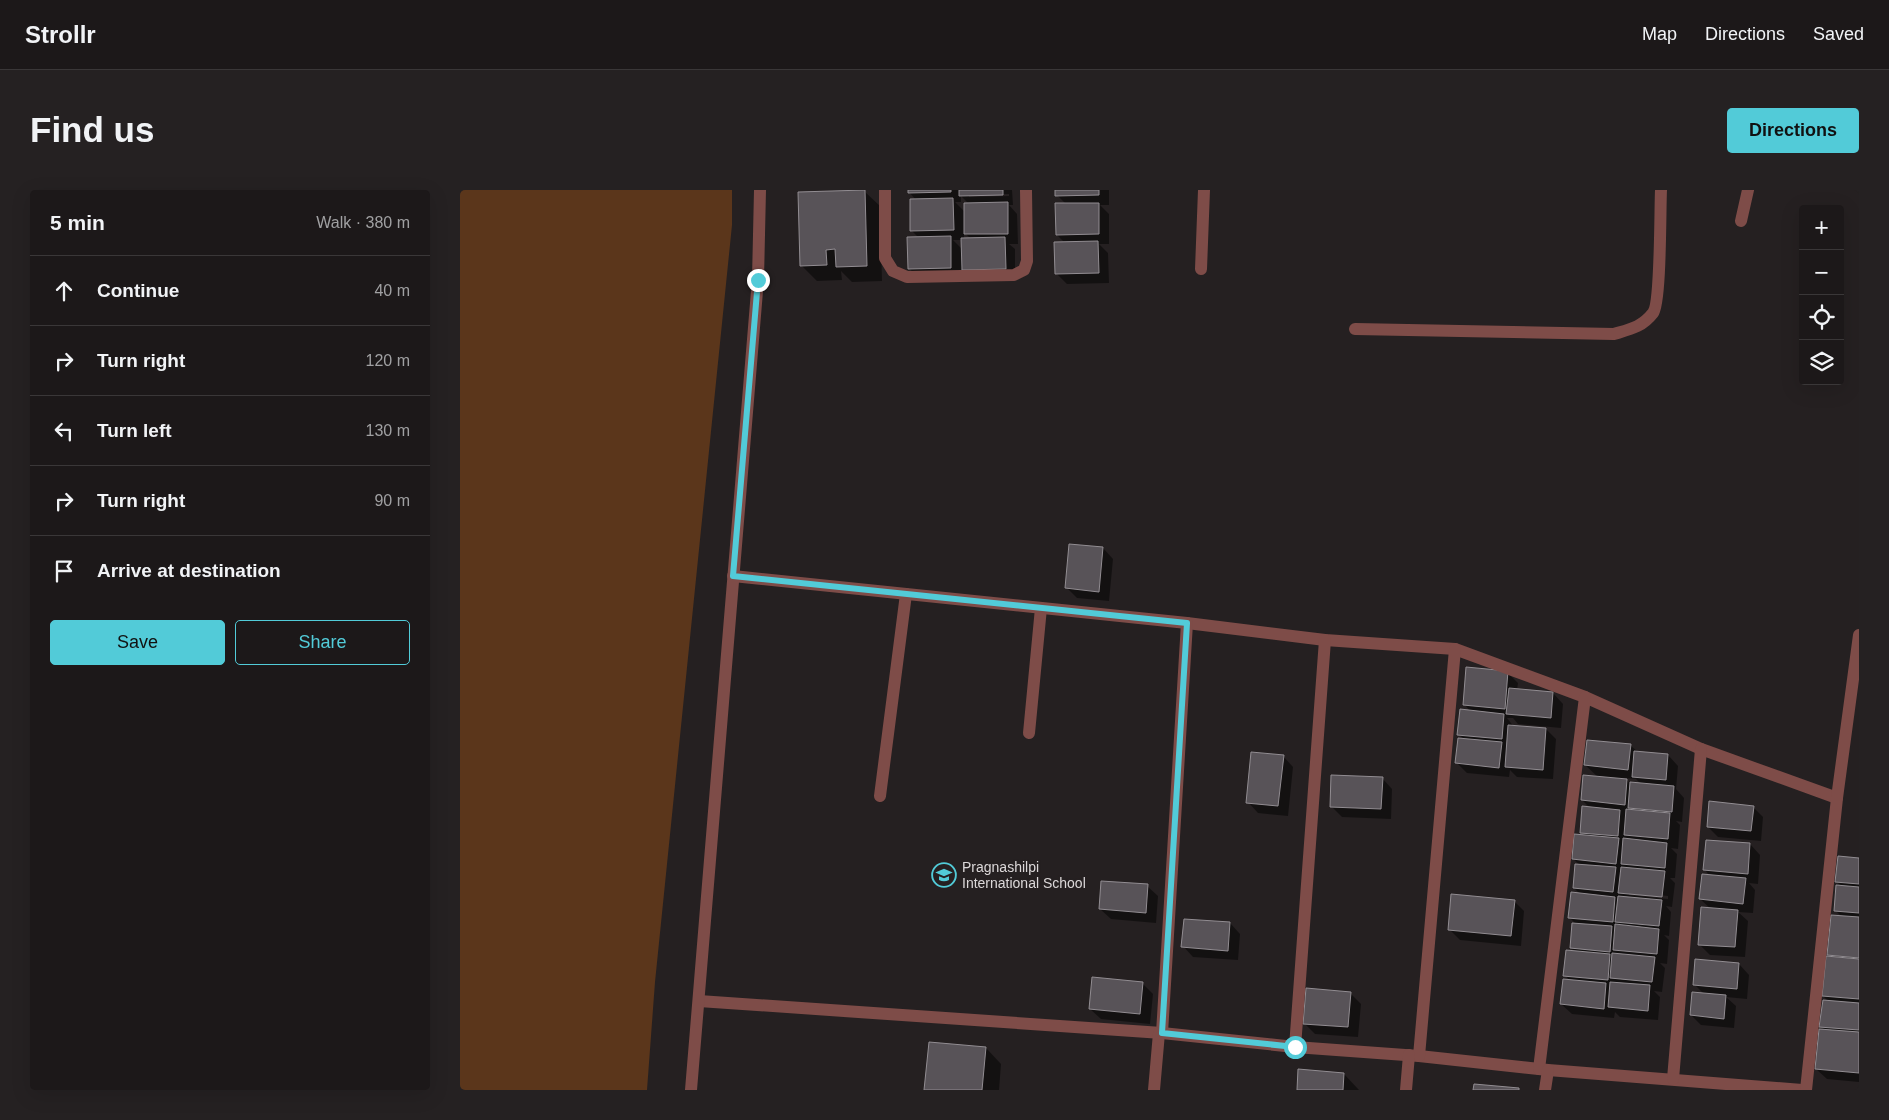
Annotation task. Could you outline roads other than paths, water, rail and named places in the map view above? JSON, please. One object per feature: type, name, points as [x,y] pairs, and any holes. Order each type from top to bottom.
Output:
[{"type":"street","points":[[691,1090],[758,280],[760,190]]},
{"type":"street","points":[[885,190],[885,258],[893,271],[907,277],[1014,275],[1024,270],[1027,261],[1026,190]]},
{"type":"street","points":[[1201,270],[1204,190]]},
{"type":"street","points":[[1354,329],[1614,334],[1640,326],[1655,311],[1661,190]]},
{"type":"street","points":[[1741,221],[1748,190]]},
{"type":"street","points":[[733,576],[1187,623],[1325,640],[1455,649],[1585,697],[1701,749],[1837,798]]},
{"type":"street","points":[[880,796],[906,594]]},
{"type":"street","points":[[1029,733],[1041,608]]},
{"type":"street","points":[[1154,1090],[1160,1033],[1187,623]]},
{"type":"street","points":[[699,1002],[1160,1033],[1295,1047],[1414,1055],[1543,1069],[1804,1090],[1837,798],[1859,635]]},
{"type":"street","points":[[1295,1047],[1325,640]]},
{"type":"street","points":[[1406,1090],[1414,1055],[1455,649]]},
{"type":"street","points":[[1546,1090],[1543,1069],[1585,697]]},
{"type":"street","points":[[1673,1080],[1701,749]]},
{"type":"place","name":"Pragnashilpi International School","points":[[944,875]]}]
